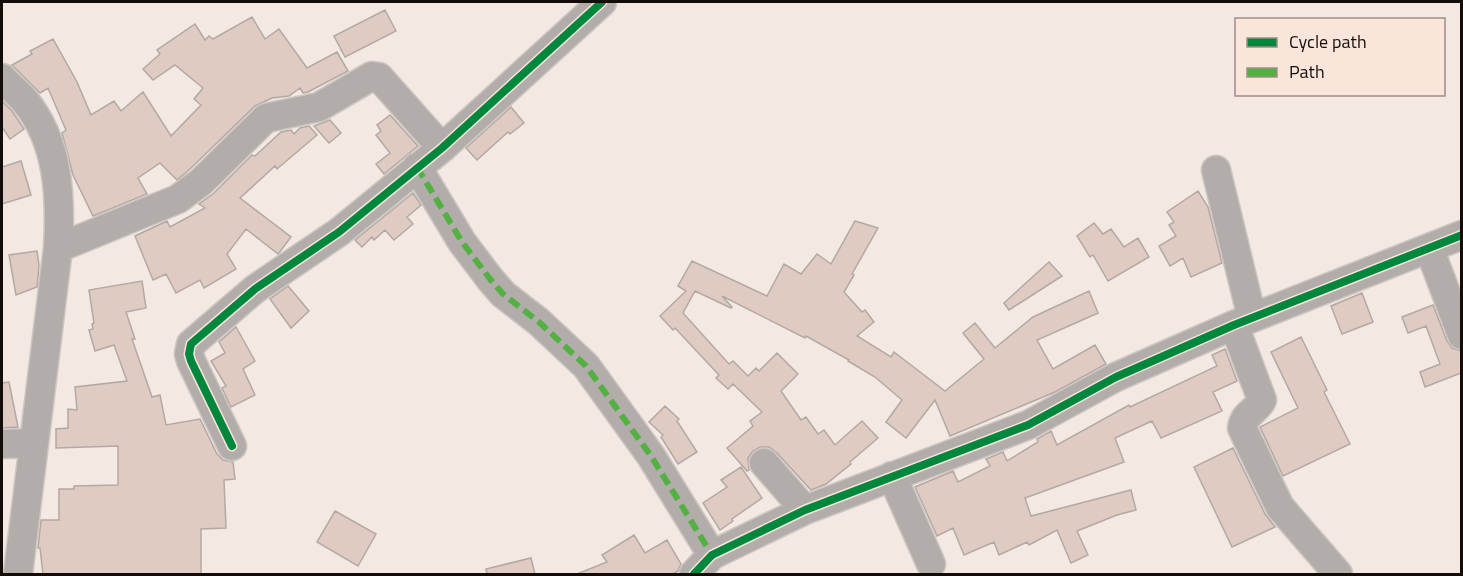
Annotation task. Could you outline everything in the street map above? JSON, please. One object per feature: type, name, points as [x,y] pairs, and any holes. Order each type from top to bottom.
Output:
[{"type":"street","points":[[232,446],[191,361],[189,348],[191,344],[255,290],[339,231],[442,148],[602,2]]},
{"type":"street","points":[[58,248],[178,200],[201,182],[266,118],[319,107],[372,76],[379,77],[442,148]]},
{"type":"street","points":[[2,78],[25,101],[39,122],[52,153],[58,182],[60,217],[18,574]]},
{"type":"street","points":[[417,167],[462,242],[490,279],[503,294],[539,322],[586,366],[651,456],[703,565],[805,510],[1028,425],[1116,377],[1243,322],[1461,235]]},
{"type":"street","points":[[1216,170],[1243,322],[1262,400],[1260,405],[1245,416],[1242,428],[1280,507],[1338,574]]},
{"type":"street","points":[[1429,248],[1461,335]]},
{"type":"street","points":[[2,444],[33,443]]},
{"type":"street","points":[[764,463],[805,510]]},
{"type":"street","points":[[892,476],[931,564]]},
{"type":"building","points":[[385,10],[396,31],[345,57],[334,36]]},
{"type":"building","points":[[252,17],[265,39],[279,29],[307,68],[337,52],[348,71],[308,92],[303,93],[300,88],[289,96],[272,98],[255,106],[177,180],[160,163],[138,178],[147,194],[93,216],[73,175],[62,133],[66,130],[48,88],[40,93],[12,65],[32,54],[30,51],[53,39],[77,82],[91,115],[114,101],[121,111],[143,92],[171,136],[201,105],[194,99],[203,88],[175,65],[153,80],[143,69],[160,54],[157,50],[195,24],[205,40],[209,36],[213,39]]},
{"type":"building","points":[[2,101],[24,129],[10,139],[2,127]]},
{"type":"building","points":[[511,107],[524,123],[510,134],[508,132],[477,160],[466,148]]},
{"type":"building","points":[[390,115],[418,146],[384,174],[376,164],[390,153],[376,135],[381,131],[377,125]]},
{"type":"building","points":[[330,120],[341,133],[329,143],[314,126]]},
{"type":"building","points":[[309,126],[317,135],[277,169],[275,166],[240,198],[291,237],[278,254],[246,229],[227,254],[236,269],[204,288],[200,280],[176,293],[166,274],[153,280],[135,236],[167,221],[170,227],[205,208],[199,204],[213,194],[252,155],[255,156],[281,132],[291,130],[294,134],[300,128]]},
{"type":"building","points":[[21,161],[31,195],[2,204],[2,167]]},
{"type":"building","points":[[1198,191],[1208,207],[1222,263],[1191,277],[1183,258],[1170,266],[1159,246],[1176,236],[1169,225],[1174,222],[1167,212]]},
{"type":"building","points":[[413,193],[421,205],[407,217],[413,224],[394,240],[385,230],[374,240],[372,237],[362,247],[355,240]]},
{"type":"building","points":[[855,221],[878,228],[844,292],[862,312],[865,310],[874,322],[857,336],[891,357],[894,352],[945,391],[984,359],[963,333],[975,323],[995,348],[1033,317],[1089,291],[1098,313],[1037,340],[1053,369],[1095,345],[1106,364],[1055,392],[950,436],[935,400],[906,438],[886,422],[902,400],[875,377],[806,336],[805,338],[722,296],[731,308],[695,291],[683,313],[729,364],[733,361],[748,376],[756,368],[759,371],[777,353],[798,374],[781,391],[801,420],[806,417],[818,434],[824,430],[835,445],[862,421],[878,438],[826,484],[811,490],[769,447],[760,447],[753,451],[748,458],[749,470],[747,471],[727,448],[753,426],[750,421],[762,412],[733,384],[728,389],[716,378],[719,375],[675,328],[673,330],[660,316],[686,291],[678,286],[692,261],[767,296],[784,264],[801,274],[817,254],[831,264]]},
{"type":"building","points":[[1094,223],[1103,234],[1111,229],[1124,247],[1138,238],[1149,257],[1108,281],[1093,255],[1090,257],[1077,236]]},
{"type":"building","points":[[37,251],[39,265],[37,287],[16,295],[9,255]]},
{"type":"building","points":[[1049,262],[1062,276],[1009,310],[1004,303]]},
{"type":"building","points":[[142,281],[146,308],[126,312],[135,339],[132,339],[152,397],[160,395],[166,425],[200,419],[217,454],[223,460],[233,462],[235,479],[224,480],[226,528],[201,529],[201,574],[43,574],[40,548],[38,548],[41,520],[59,520],[59,489],[74,489],[74,486],[118,485],[118,446],[56,448],[56,429],[68,428],[68,409],[77,410],[75,387],[127,381],[114,345],[95,351],[89,330],[93,329],[92,324],[94,323],[89,290]]},
{"type":"building","points":[[288,286],[309,311],[291,328],[270,299]]},
{"type":"building","points":[[1362,293],[1373,322],[1342,334],[1331,306]]},
{"type":"building","points":[[1433,305],[1447,341],[1452,348],[1461,351],[1461,373],[1425,387],[1420,372],[1440,364],[1426,326],[1408,333],[1402,317]]},
{"type":"building","points":[[236,327],[255,361],[243,369],[255,395],[231,407],[222,388],[226,386],[211,361],[225,353],[219,342]]},
{"type":"building","points":[[1301,337],[1327,390],[1324,392],[1350,444],[1283,476],[1260,427],[1298,408],[1271,352]]},
{"type":"building","points":[[1225,349],[1237,381],[1213,392],[1222,411],[1161,438],[1152,421],[1115,438],[1124,462],[1025,498],[1031,516],[1131,490],[1136,510],[1077,531],[1088,555],[1071,563],[1057,530],[1029,545],[1027,542],[999,555],[994,542],[964,555],[953,528],[937,536],[915,487],[953,471],[958,482],[990,466],[986,459],[1003,452],[1007,461],[1051,431],[1057,445],[1129,405],[1130,407],[1217,366],[1212,355]]},
{"type":"building","points":[[9,382],[18,427],[2,428],[2,383]]},
{"type":"building","points":[[665,406],[679,419],[677,421],[697,452],[678,464],[661,437],[663,435],[649,422]]},
{"type":"building","points":[[1233,448],[1265,514],[1275,527],[1232,547],[1194,467]]},
{"type":"building","points":[[741,467],[762,498],[720,530],[703,503],[727,487],[721,480]]},
{"type":"building","points":[[335,511],[376,534],[358,566],[317,542]]},
{"type":"building","points":[[634,535],[645,553],[667,540],[681,564],[678,571],[673,574],[577,574],[607,562],[602,555]]},
{"type":"building","points":[[531,558],[535,574],[487,574],[486,569]]},
{"type":"marked path","points":[[417,167],[462,242],[490,279],[503,294],[539,322],[586,366],[651,456],[712,555]]},
{"type":"cycle path","points":[[232,446],[191,361],[189,354],[191,344],[255,289],[339,232],[442,148],[602,2]]},
{"type":"cycle path","points":[[694,574],[712,555],[805,510],[1028,425],[1116,377],[1234,325],[1462,235]]}]
